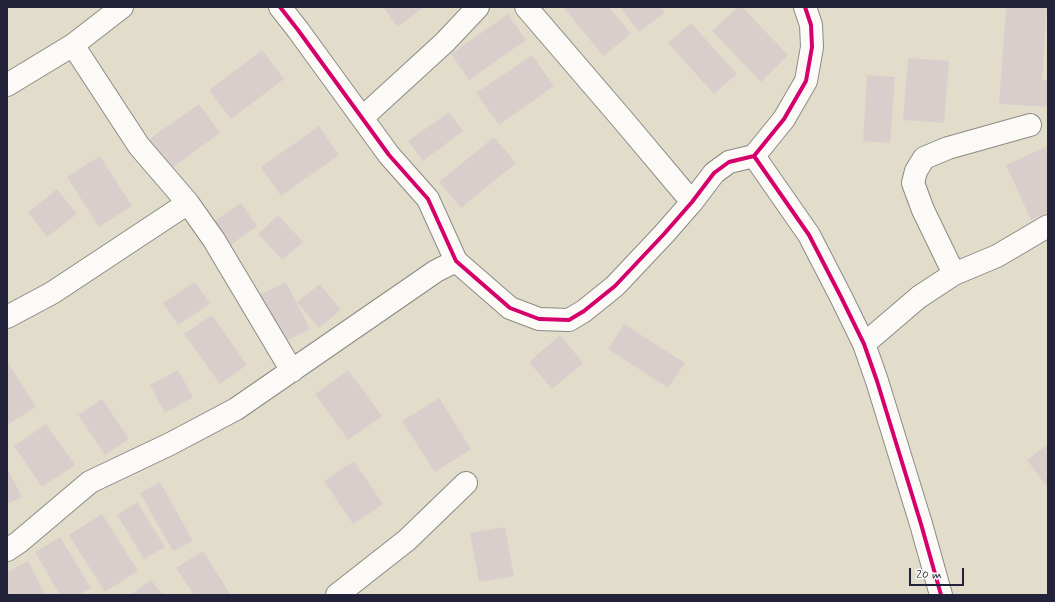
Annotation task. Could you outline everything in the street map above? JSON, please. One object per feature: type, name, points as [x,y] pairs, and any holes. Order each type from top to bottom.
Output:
[{"type":"street","points":[[7,86],[73,45],[122,7]]},
{"type":"street","points":[[280,7],[389,155],[428,200],[456,261],[510,308],[539,319],[569,320],[584,311],[615,286],[664,234],[692,202],[714,173],[730,162],[754,156],[784,120],[806,81],[812,48],[810,25],[805,7]]},
{"type":"street","points":[[362,118],[445,42],[478,7]]},
{"type":"street","points":[[526,7],[692,202]]},
{"type":"street","points":[[73,45],[139,146],[188,203],[214,240],[292,372]]},
{"type":"street","points":[[954,274],[923,210],[913,183],[916,171],[924,158],[948,148],[1030,125]]},
{"type":"street","points":[[754,156],[809,235],[864,344],[877,381],[921,524],[941,595]]},
{"type":"street","points":[[7,317],[52,293],[188,203]]},
{"type":"street","points":[[864,344],[919,297],[954,274],[996,256],[1048,226]]},
{"type":"street","points":[[7,550],[19,542],[90,482],[170,444],[236,409],[292,372],[436,271],[456,261]]},
{"type":"street","points":[[337,595],[407,540],[466,483]]},
{"type":"building","points":[[383,7],[424,7],[398,27]]},
{"type":"building","points":[[563,7],[609,7],[631,34],[603,56]]},
{"type":"building","points":[[620,7],[660,7],[665,13],[639,32]]},
{"type":"building","points":[[738,7],[742,7],[788,55],[761,82],[712,31]]},
{"type":"building","points":[[1006,7],[1047,7],[1042,80],[1048,80],[1048,107],[999,104]]},
{"type":"building","points":[[508,14],[526,40],[469,80],[451,54]]},
{"type":"building","points":[[691,23],[737,74],[714,94],[668,43]]},
{"type":"building","points":[[262,50],[284,79],[231,119],[209,90]]},
{"type":"building","points":[[532,55],[554,86],[499,125],[476,93]]},
{"type":"building","points":[[908,58],[949,61],[944,123],[903,120]]},
{"type":"building","points":[[867,75],[895,77],[890,143],[863,141]]},
{"type":"building","points":[[199,104],[220,133],[169,170],[148,140]]},
{"type":"building","points":[[449,112],[463,131],[423,161],[408,141]]},
{"type":"building","points":[[319,126],[339,155],[281,196],[261,167]]},
{"type":"building","points":[[494,137],[516,163],[461,208],[439,182]]},
{"type":"building","points":[[1048,146],[1048,212],[1031,220],[1006,165]]},
{"type":"building","points":[[100,156],[132,206],[99,227],[67,177]]},
{"type":"building","points":[[57,189],[77,214],[47,237],[28,212]]},
{"type":"building","points":[[241,203],[257,226],[229,246],[213,222]]},
{"type":"building","points":[[278,215],[303,242],[282,260],[258,234]]},
{"type":"building","points":[[195,282],[210,304],[178,325],[163,303]]},
{"type":"building","points":[[286,282],[310,329],[284,342],[260,295]]},
{"type":"building","points":[[320,284],[341,310],[319,328],[297,302]]},
{"type":"building","points":[[212,315],[247,365],[220,384],[184,334]]},
{"type":"building","points":[[624,324],[685,363],[668,388],[608,349]]},
{"type":"building","points":[[560,335],[583,363],[552,389],[529,362]]},
{"type":"building","points":[[7,361],[36,407],[7,425]]},
{"type":"building","points":[[178,370],[193,397],[165,413],[150,385]]},
{"type":"building","points":[[348,370],[382,416],[348,440],[315,394]]},
{"type":"building","points":[[439,398],[471,449],[435,472],[402,421]]},
{"type":"building","points":[[102,399],[129,439],[105,455],[78,415]]},
{"type":"building","points":[[46,424],[75,465],[42,487],[14,446]]},
{"type":"building","points":[[1048,444],[1048,488],[1027,460]]},
{"type":"building","points":[[354,461],[383,504],[353,524],[324,481]]},
{"type":"building","points":[[7,468],[22,497],[7,504]]},
{"type":"building","points":[[160,482],[193,541],[173,551],[140,493]]},
{"type":"building","points":[[137,502],[165,547],[144,559],[117,515]]},
{"type":"building","points":[[102,514],[138,571],[105,592],[69,535]]},
{"type":"building","points":[[505,527],[514,576],[479,582],[470,533]]},
{"type":"building","points":[[60,537],[91,588],[79,595],[60,595],[35,552]]},
{"type":"building","points":[[203,551],[231,595],[194,595],[176,568]]},
{"type":"building","points":[[28,561],[45,595],[10,595],[7,590],[7,572]]},
{"type":"building","points":[[151,580],[163,595],[130,595]]},
{"type":"cycle path","points":[[280,7],[389,155],[428,199],[456,261],[510,308],[539,319],[569,320],[584,311],[615,286],[664,234],[692,202],[714,173],[729,162],[754,156]]},
{"type":"cycle path","points":[[805,7],[811,25],[812,47],[806,81],[784,119],[754,156],[809,235],[864,344],[877,381],[921,524],[941,595]]}]
